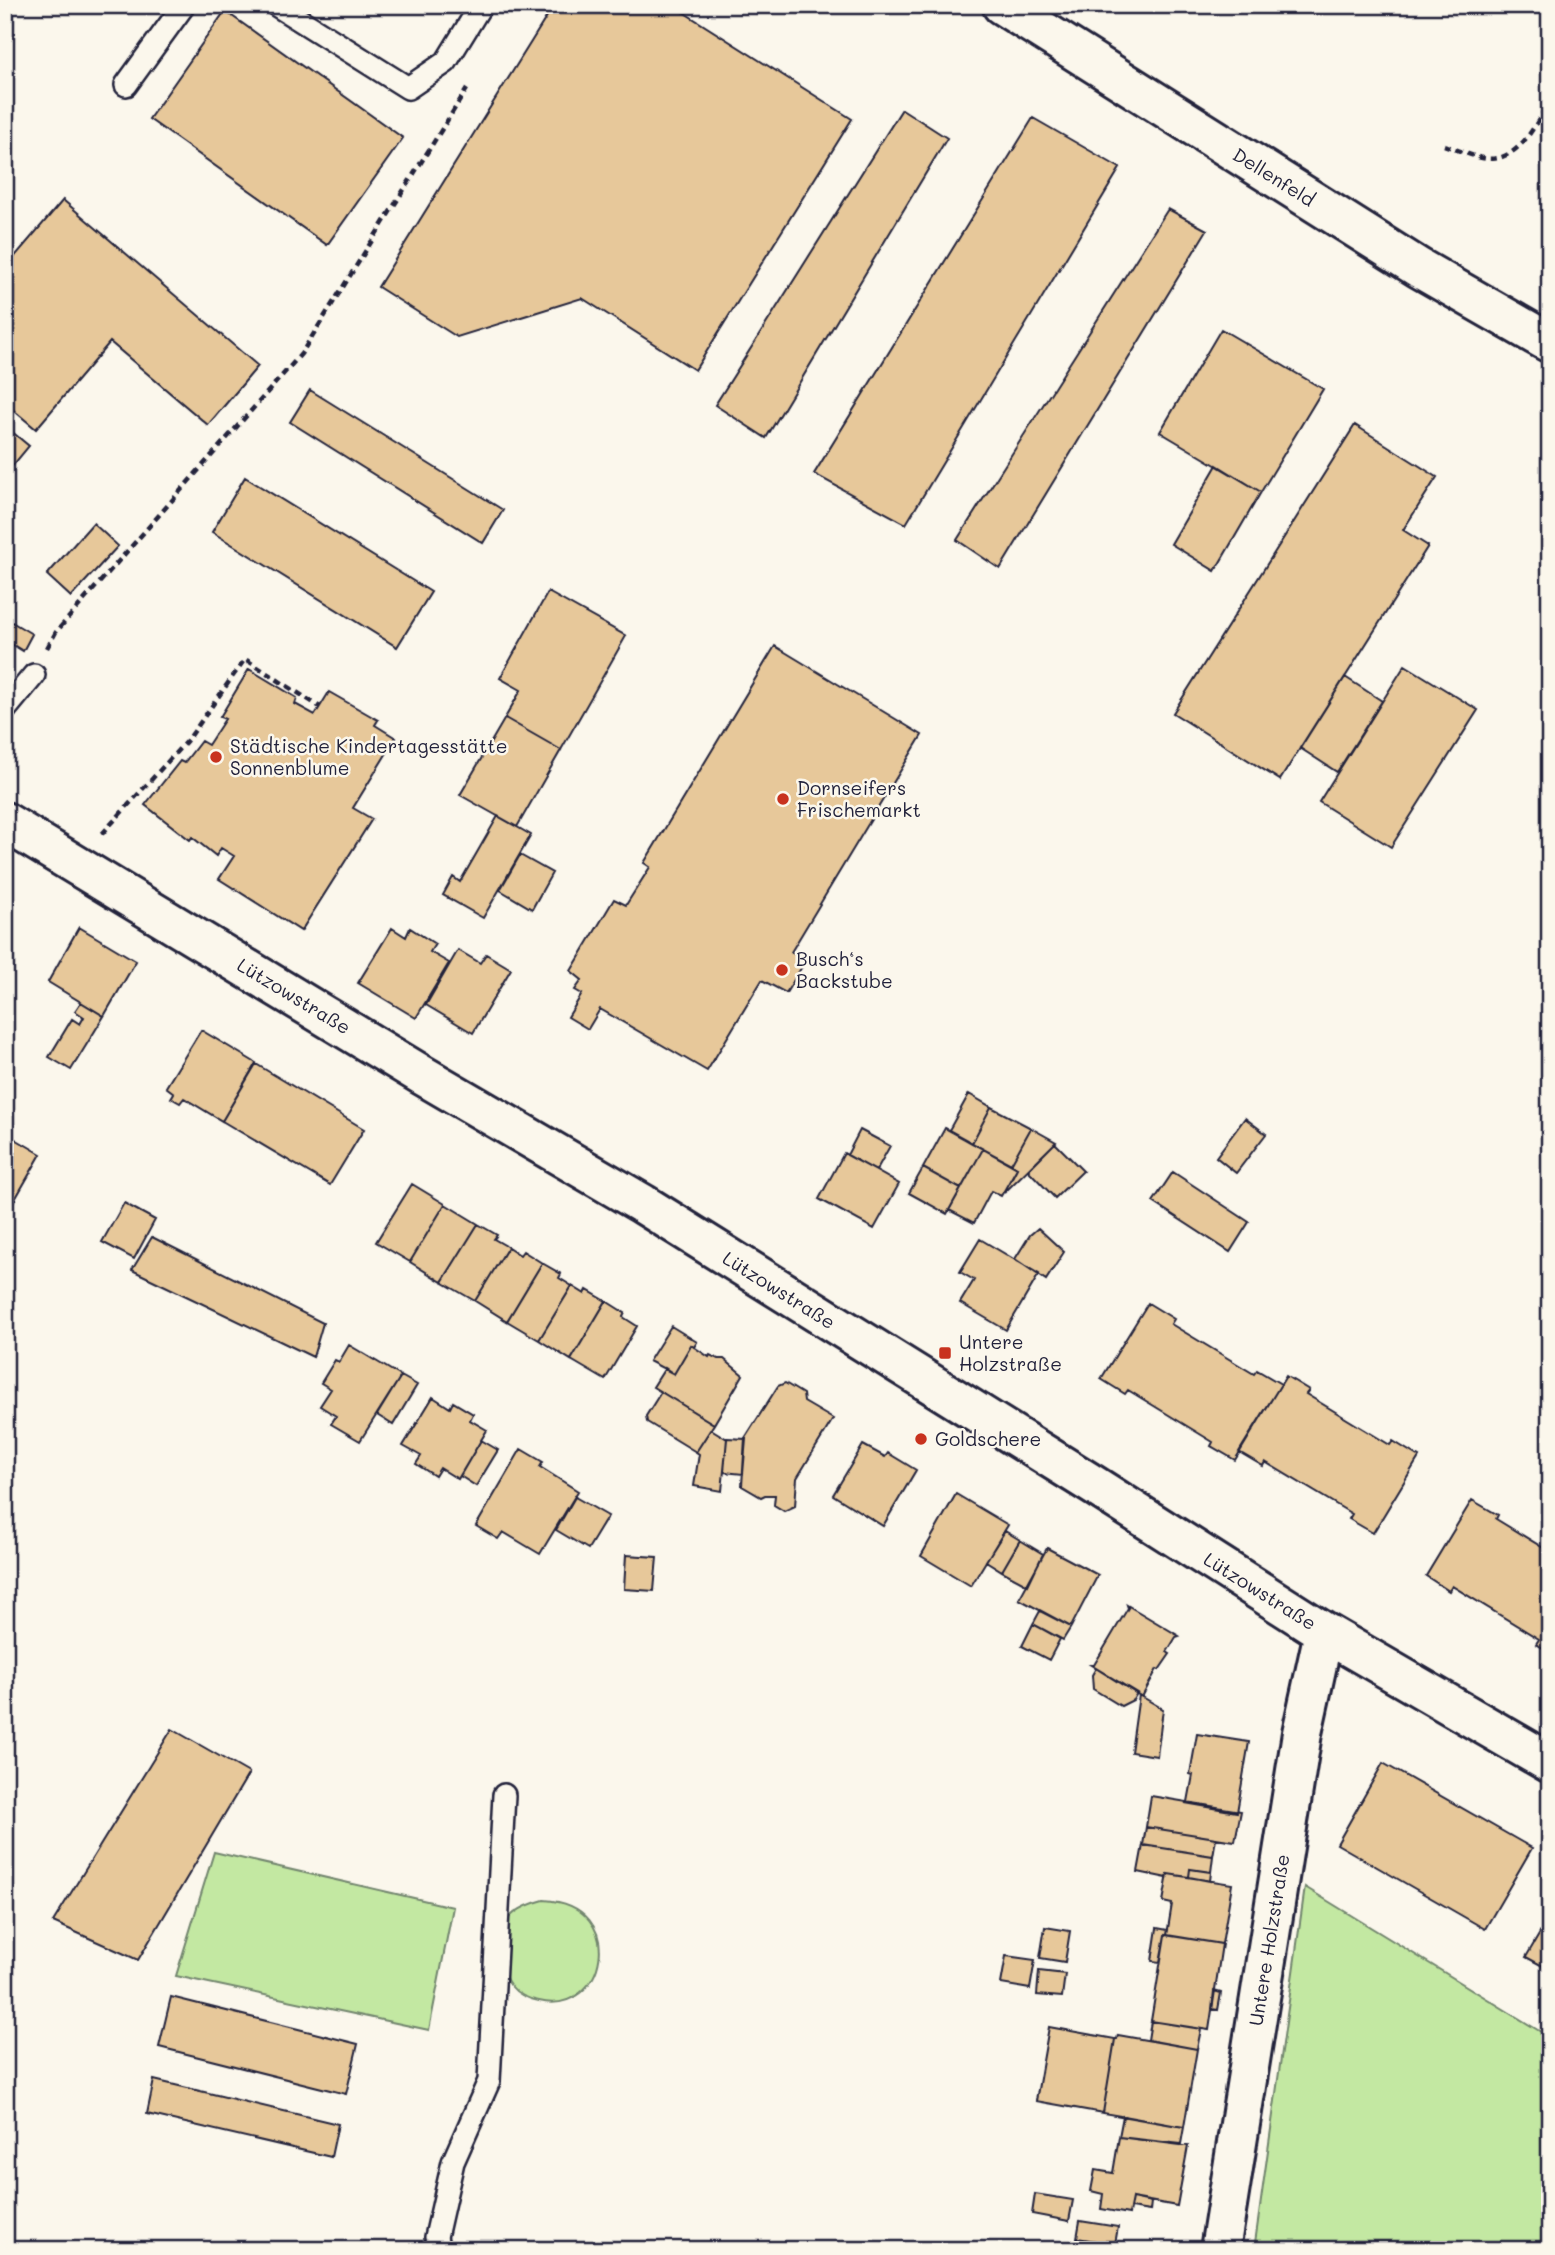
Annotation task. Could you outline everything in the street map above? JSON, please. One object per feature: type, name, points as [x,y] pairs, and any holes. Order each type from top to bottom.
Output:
[{"type":"street","name":"Dellenfeld","points":[[1002,5],[1419,268],[1550,343]]},
{"type":"street","name":"Lützowstraße","points":[[5,822],[422,1075],[643,1204],[1324,1632],[1550,1763]]},
{"type":"street","name":"Untere Holzstraße","points":[[1220,2250],[1300,1747],[1324,1632]]},
{"type":"lane","points":[[126,85],[184,5]]},
{"type":"lane","points":[[276,5],[408,88],[446,62],[481,5]]},
{"type":"lane","points":[[5,710],[34,675]]},
{"type":"lane","points":[[439,2250],[436,2237],[453,2162],[489,2081],[504,1795]]},
{"type":"path","points":[[34,675],[56,632],[301,354],[469,87]]},
{"type":"path","points":[[1444,145],[1483,158],[1504,157],[1522,145],[1550,101]]},
{"type":"path","points":[[83,869],[102,834],[190,737],[244,659],[320,707]]},
{"type":"green space","points":[[214,1852],[453,1907],[429,2030],[176,1976]]},
{"type":"green space","points":[[1305,1887],[1546,2035],[1550,2061],[1550,2250],[1254,2250]]},
{"type":"green space","points":[[544,1900],[572,1906],[589,1920],[598,1938],[599,1958],[593,1977],[580,1993],[562,2001],[539,2001],[524,1996],[511,1986],[504,1972],[505,1924],[519,1910]]},
{"type":"building","points":[[554,5],[672,5],[852,119],[695,370],[582,298],[457,337],[378,287]]},
{"type":"building","points":[[225,11],[403,138],[327,245],[149,119]]},
{"type":"building","points":[[902,109],[947,138],[766,438],[715,405]]},
{"type":"building","points":[[1033,118],[1120,168],[906,524],[814,474]]},
{"type":"building","points":[[63,200],[258,366],[208,425],[110,342],[36,429],[5,403],[5,268]]},
{"type":"building","points":[[1168,209],[1207,230],[1000,569],[957,540]]},
{"type":"building","points":[[1221,329],[1323,389],[1261,492],[1160,432]]},
{"type":"building","points":[[310,390],[503,510],[483,543],[290,422]]},
{"type":"building","points":[[1355,425],[1437,477],[1403,530],[1428,546],[1280,780],[1173,713]]},
{"type":"building","points":[[5,426],[29,446],[5,475]]},
{"type":"building","points":[[1217,465],[1261,492],[1215,571],[1171,544]]},
{"type":"building","points":[[245,477],[431,592],[397,647],[212,532]]},
{"type":"building","points":[[93,523],[118,546],[71,597],[47,575]]},
{"type":"building","points":[[548,592],[626,636],[561,750],[505,718],[521,690],[500,678]]},
{"type":"building","points":[[5,618],[32,634],[23,651],[5,640]]},
{"type":"building","name":"Dornseifers Frischemarkt","points":[[775,646],[922,735],[791,952],[806,960],[786,993],[762,980],[707,1071],[600,1009],[588,1029],[568,1017],[582,994],[575,990],[582,980],[571,971],[614,899],[626,905],[650,867],[644,863]]},
{"type":"building","points":[[1405,665],[1478,710],[1391,847],[1319,802]]},
{"type":"building","points":[[249,669],[297,698],[295,704],[315,715],[329,692],[378,720],[375,725],[396,738],[353,808],[372,819],[301,931],[219,879],[234,856],[221,848],[216,856],[192,837],[190,840],[145,805],[180,761],[184,763],[201,741],[208,745],[225,719],[220,717]]},
{"type":"building","points":[[1345,677],[1382,701],[1337,772],[1300,748]]},
{"type":"building","points":[[505,718],[561,750],[517,827],[460,795]]},
{"type":"building","points":[[498,816],[531,835],[483,918],[443,895],[453,877],[460,882]]},
{"type":"building","points":[[520,855],[552,873],[532,909],[500,890]]},
{"type":"building","points":[[79,927],[136,961],[104,1016],[48,982]]},
{"type":"building","points":[[392,928],[406,937],[410,928],[435,944],[430,952],[449,963],[416,1018],[358,983]]},
{"type":"building","points":[[458,950],[480,963],[486,954],[511,969],[473,1033],[426,1005]]},
{"type":"building","points":[[81,1002],[104,1016],[71,1070],[49,1057],[72,1019],[80,1024],[84,1017],[75,1011]]},
{"type":"building","points":[[201,1030],[256,1063],[222,1121],[184,1098],[180,1103],[171,1098],[174,1093],[166,1087]]},
{"type":"building","points":[[256,1064],[364,1129],[330,1185],[222,1121]]},
{"type":"building","points":[[969,1094],[991,1107],[972,1143],[949,1130]]},
{"type":"building","points":[[991,1107],[1031,1128],[1011,1164],[972,1143]]},
{"type":"building","points":[[1245,1118],[1266,1134],[1236,1173],[1216,1157]]},
{"type":"building","points":[[945,1128],[983,1149],[961,1189],[923,1168]]},
{"type":"building","points":[[1031,1128],[1056,1142],[1004,1193],[1017,1168],[1011,1164]]},
{"type":"building","points":[[860,1130],[890,1146],[876,1171],[847,1155]]},
{"type":"building","points":[[5,1133],[41,1154],[10,1208],[5,1205]]},
{"type":"building","points":[[1055,1143],[1083,1171],[1055,1198],[1028,1170]]},
{"type":"building","points":[[983,1149],[1017,1168],[1001,1196],[991,1191],[974,1223],[949,1210]]},
{"type":"building","points":[[844,1153],[899,1184],[874,1229],[819,1199]]},
{"type":"building","points":[[923,1168],[961,1189],[947,1214],[909,1193]]},
{"type":"building","points":[[1173,1172],[1249,1222],[1230,1252],[1153,1202]]},
{"type":"building","points":[[412,1184],[445,1204],[410,1262],[376,1242]]},
{"type":"building","points":[[124,1203],[155,1220],[134,1259],[102,1242]]},
{"type":"building","points":[[445,1204],[478,1224],[442,1282],[410,1262]]},
{"type":"building","points":[[478,1224],[497,1235],[494,1239],[508,1247],[475,1301],[442,1282]]},
{"type":"building","points":[[1038,1228],[1064,1252],[1046,1280],[1015,1259],[1030,1235]]},
{"type":"building","points":[[152,1237],[323,1323],[313,1357],[132,1270]]},
{"type":"building","points":[[980,1239],[1039,1274],[1006,1330],[960,1303],[974,1280],[960,1272]]},
{"type":"building","points":[[508,1247],[520,1255],[523,1251],[542,1263],[507,1321],[475,1301]]},
{"type":"building","points":[[542,1263],[561,1274],[559,1278],[572,1286],[539,1340],[507,1321]]},
{"type":"building","points":[[572,1286],[585,1294],[587,1290],[606,1301],[571,1360],[539,1340]]},
{"type":"building","points":[[606,1301],[625,1313],[623,1317],[637,1326],[605,1380],[571,1360]]},
{"type":"building","points":[[1148,1303],[1174,1319],[1171,1324],[1254,1374],[1257,1370],[1281,1384],[1235,1460],[1211,1446],[1213,1442],[1128,1390],[1125,1394],[1101,1379]]},
{"type":"building","points":[[671,1326],[697,1342],[694,1347],[691,1345],[674,1374],[649,1361]]},
{"type":"building","points":[[349,1345],[401,1376],[360,1441],[331,1424],[336,1416],[320,1406],[331,1389],[321,1383],[335,1360],[339,1362]]},
{"type":"building","points":[[691,1345],[709,1357],[710,1355],[724,1359],[743,1375],[714,1424],[653,1387],[665,1368],[674,1374]]},
{"type":"building","points":[[401,1376],[417,1385],[393,1425],[377,1415]]},
{"type":"building","points":[[1286,1376],[1309,1390],[1306,1394],[1390,1445],[1393,1441],[1419,1457],[1373,1533],[1349,1519],[1352,1514],[1265,1462],[1263,1466],[1239,1452]]},
{"type":"building","points":[[785,1383],[803,1394],[804,1402],[833,1419],[797,1478],[795,1506],[784,1511],[774,1505],[775,1495],[761,1497],[742,1486],[745,1438],[778,1386]]},
{"type":"building","points":[[661,1392],[714,1424],[696,1452],[647,1422],[646,1416]]},
{"type":"building","points":[[433,1397],[450,1408],[453,1402],[473,1414],[470,1420],[487,1430],[458,1479],[440,1468],[435,1476],[416,1464],[421,1456],[403,1446]]},
{"type":"building","points":[[711,1429],[727,1439],[722,1491],[694,1486],[699,1454],[696,1452]]},
{"type":"building","points":[[727,1438],[746,1439],[743,1474],[724,1472]]},
{"type":"building","points":[[481,1440],[498,1450],[476,1486],[460,1476]]},
{"type":"building","points":[[863,1445],[885,1457],[888,1453],[916,1470],[883,1526],[833,1495]]},
{"type":"building","points":[[521,1449],[543,1462],[540,1467],[578,1491],[540,1554],[503,1532],[498,1539],[476,1526]]},
{"type":"building","points":[[956,1494],[1008,1525],[971,1586],[921,1556]]},
{"type":"building","points":[[575,1497],[608,1516],[588,1549],[556,1530]]},
{"type":"building","points":[[1472,1500],[1498,1515],[1496,1519],[1550,1552],[1550,1652],[1536,1644],[1539,1639],[1452,1586],[1449,1591],[1426,1576]]},
{"type":"building","points":[[1005,1531],[1020,1540],[1002,1571],[986,1561]]},
{"type":"building","points":[[1020,1540],[1043,1554],[1028,1585],[1002,1571]]},
{"type":"building","points":[[1047,1548],[1098,1575],[1071,1627],[1019,1599]]},
{"type":"building","points":[[626,1555],[657,1557],[654,1591],[624,1589]]},
{"type":"building","points":[[1127,1605],[1179,1636],[1142,1697],[1091,1665],[1094,1665],[1128,1608]]},
{"type":"building","points":[[1040,1611],[1071,1627],[1063,1640],[1033,1624]]},
{"type":"building","points":[[1033,1624],[1060,1639],[1049,1660],[1022,1646]]},
{"type":"building","points":[[1096,1668],[1137,1693],[1133,1700],[1121,1706],[1093,1689],[1092,1675]]},
{"type":"building","points":[[1139,1695],[1163,1709],[1157,1756],[1131,1752]]},
{"type":"building","points":[[172,1729],[249,1773],[138,1960],[53,1922]]},
{"type":"building","points":[[1197,1734],[1249,1742],[1237,1812],[1185,1803],[1188,1802],[1193,1775],[1190,1774]]},
{"type":"building","points":[[1383,1763],[1532,1848],[1485,1929],[1337,1844]]},
{"type":"building","points":[[1151,1796],[1241,1811],[1235,1841],[1146,1827]]},
{"type":"building","points":[[1146,1827],[1216,1838],[1213,1856],[1143,1845]]},
{"type":"building","points":[[1143,1845],[1213,1856],[1211,1872],[1190,1869],[1189,1877],[1168,1874],[1167,1878],[1138,1872]]},
{"type":"building","points":[[1190,1869],[1211,1872],[1210,1881],[1189,1877]]},
{"type":"building","points":[[1168,1874],[1232,1884],[1222,1944],[1167,1935],[1172,1904],[1163,1902]]},
{"type":"building","points":[[1550,1916],[1550,1970],[1526,1957]]},
{"type":"building","points":[[1045,1927],[1070,1931],[1065,1962],[1040,1958]]},
{"type":"building","points":[[1157,1928],[1168,1930],[1160,1962],[1152,1961]]},
{"type":"building","points":[[1165,1935],[1222,1944],[1209,2030],[1151,2021]]},
{"type":"building","points":[[1006,1956],[1035,1960],[1030,1989],[1001,1984]]},
{"type":"building","points":[[1039,1971],[1065,1974],[1062,1997],[1037,1995]]},
{"type":"building","points":[[1214,1991],[1221,1993],[1218,2010],[1212,2009]]},
{"type":"building","points":[[171,1997],[358,2044],[346,2094],[159,2047]]},
{"type":"building","points":[[1151,2021],[1201,2029],[1197,2049],[1148,2040]]},
{"type":"building","points":[[1049,2027],[1115,2039],[1103,2113],[1036,2101]]},
{"type":"building","points":[[1118,2035],[1197,2049],[1184,2127],[1103,2113],[1115,2039]]},
{"type":"building","points":[[154,2080],[338,2124],[331,2157],[147,2114]]},
{"type":"building","points":[[1123,2116],[1184,2127],[1181,2144],[1119,2137]]},
{"type":"building","points":[[1119,2137],[1188,2146],[1177,2206],[1132,2198],[1129,2214],[1101,2209],[1103,2194],[1091,2191],[1095,2170],[1113,2173]]},
{"type":"building","points":[[1035,2194],[1073,2200],[1069,2221],[1032,2214]]},
{"type":"building","points":[[1132,2198],[1151,2202],[1150,2211],[1130,2208]]},
{"type":"building","points":[[1080,2221],[1118,2227],[1115,2244],[1077,2238]]},
{"type":"building","points":[[1086,2240],[1115,2244],[1147,2250],[1085,2250]]},
{"type":"place","name":"Städtische Kindertagesstätte Sonnenblume","points":[[216,757]]},
{"type":"place","name":"Dornseifers Frischemarkt","points":[[783,799]]},
{"type":"place","name":"Busch‘s Backstube","points":[[782,970]]},
{"type":"place","name":"Untere Holzstraße","points":[[945,1353]]},
{"type":"place","name":"Goldschere","points":[[921,1439]]}]
